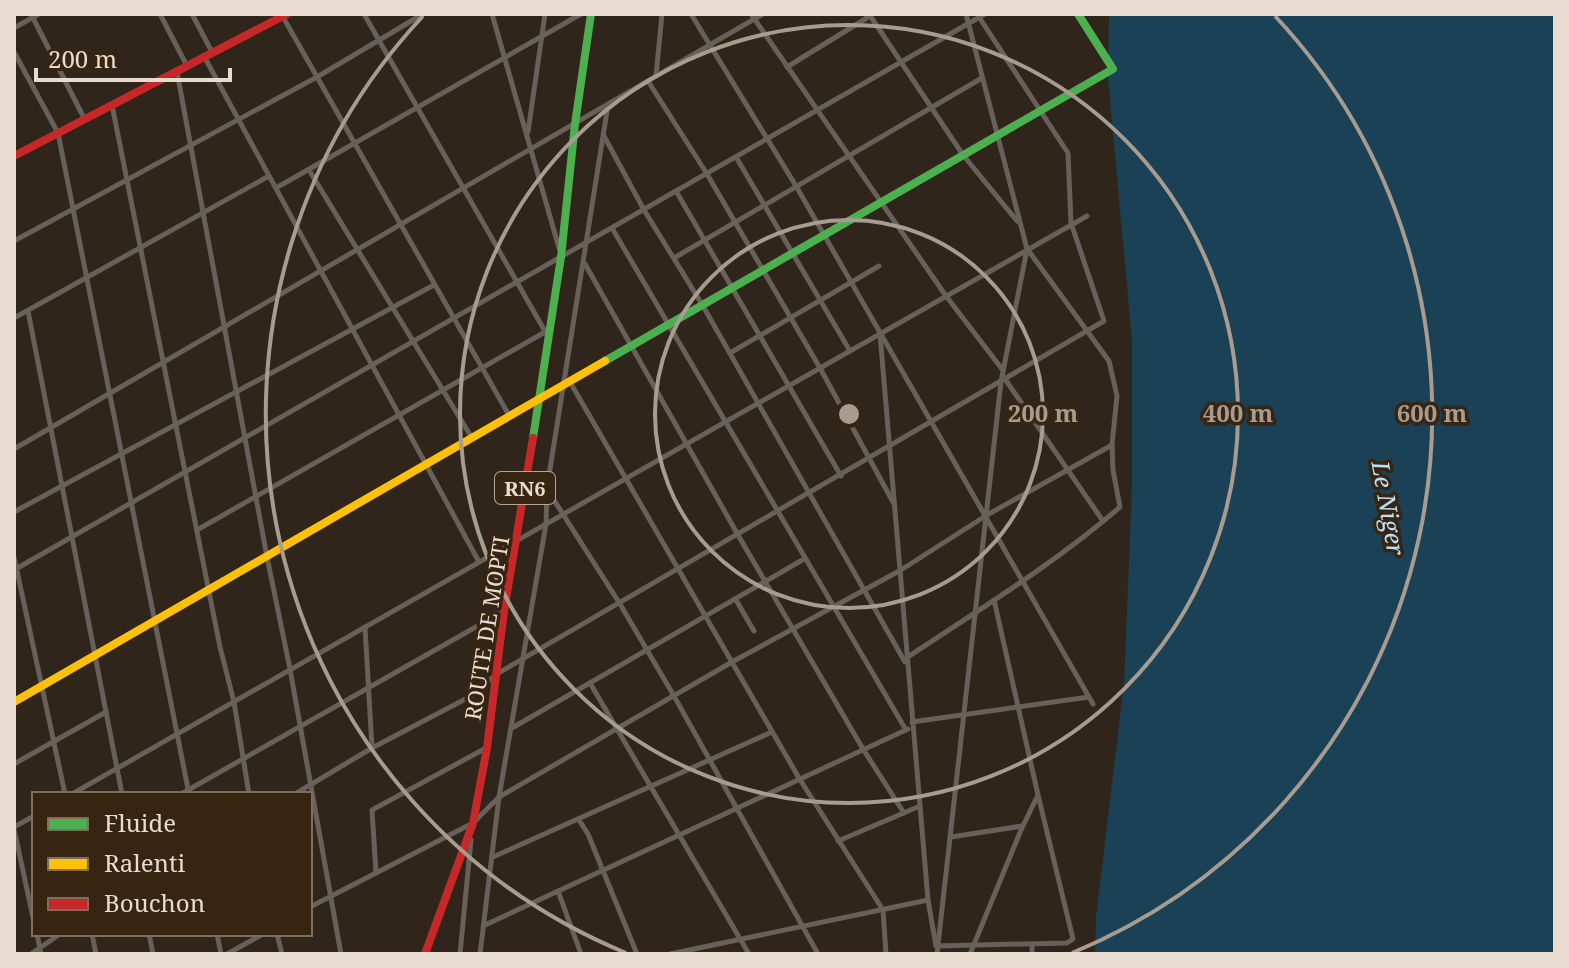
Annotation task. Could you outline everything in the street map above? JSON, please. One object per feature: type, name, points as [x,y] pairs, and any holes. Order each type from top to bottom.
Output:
[{"type":"main road","name":"ROUTE DE MOPTI","points":[[425,954],[473,823],[487,748],[504,611],[518,540],[561,257],[575,124],[591,14]]},
{"type":"main road","points":[[14,702],[1113,69],[1078,14]]},
{"type":"main road","points":[[14,156],[285,15]]},
{"type":"street","points":[[160,14],[187,66]]},
{"type":"street","points":[[192,14],[238,120],[479,562]]},
{"type":"street","points":[[197,530],[547,334],[364,14]]},
{"type":"street","points":[[14,241],[317,77],[423,14]]},
{"type":"street","points":[[492,14],[561,257]]},
{"type":"street","points":[[528,134],[545,14]]},
{"type":"street","points":[[275,188],[581,14]]},
{"type":"street","points":[[656,77],[662,14]]},
{"type":"street","points":[[691,14],[796,186],[1093,704]]},
{"type":"street","points":[[14,449],[709,46],[753,16],[763,14]]},
{"type":"street","points":[[907,658],[1022,582],[1120,507],[1112,445],[1117,396],[1115,377],[1109,361],[1027,249],[966,14]]},
{"type":"street","points":[[14,28],[34,15],[85,119]]},
{"type":"street","points":[[285,15],[510,417]]},
{"type":"street","points":[[787,67],[870,15],[963,155],[1020,224]]},
{"type":"street","points":[[753,16],[946,296],[1003,370]]},
{"type":"street","points":[[15,569],[982,16],[1068,153],[1071,223],[1104,321],[495,675],[477,693],[372,748],[299,792]]},
{"type":"street","points":[[14,52],[58,133],[188,792],[504,611]]},
{"type":"street","points":[[177,71],[311,792]]},
{"type":"street","points":[[674,258],[982,78]]},
{"type":"street","points":[[648,81],[735,222],[895,505]]},
{"type":"street","points":[[480,954],[499,797],[546,524],[547,488],[567,384],[608,104]]},
{"type":"street","points":[[112,105],[234,702],[249,792]]},
{"type":"street","points":[[604,135],[644,210],[703,306],[908,666]]},
{"type":"street","points":[[736,157],[850,351]]},
{"type":"street","points":[[309,170],[472,439]]},
{"type":"street","points":[[14,318],[269,176]]},
{"type":"street","points":[[676,191],[841,476]]},
{"type":"street","points":[[76,792],[1087,216]]},
{"type":"street","points":[[612,228],[804,559],[910,727]]},
{"type":"street","points":[[936,946],[1003,370],[1027,249]]},
{"type":"street","points":[[584,263],[738,535],[904,813]]},
{"type":"street","points":[[730,353],[879,266]]},
{"type":"street","points":[[14,512],[434,285]]},
{"type":"street","points":[[28,311],[122,792]]},
{"type":"street","points":[[880,334],[901,570],[910,727],[928,900],[937,954]]},
{"type":"street","points":[[1003,381],[1103,521]]},
{"type":"street","points":[[567,384],[627,478],[799,778],[883,910],[886,954]]},
{"type":"street","points":[[312,906],[473,823],[499,797],[732,662],[901,570],[987,515],[1112,445]]},
{"type":"street","points":[[547,488],[674,696],[818,954]]},
{"type":"street","points":[[14,557],[65,792]]},
{"type":"street","points":[[511,728],[804,559]]},
{"type":"street","points":[[736,600],[754,631]]},
{"type":"street","points":[[936,946],[1067,943],[1073,939],[994,600]]},
{"type":"street","points":[[365,627],[372,748]]},
{"type":"street","points":[[590,683],[749,954]]},
{"type":"street","points":[[484,925],[910,727],[964,714],[1089,697]]},
{"type":"street","points":[[14,764],[106,712]]},
{"type":"street","points":[[493,857],[772,732]]},
{"type":"street","points":[[376,873],[372,810],[487,748]]},
{"type":"street","points":[[970,954],[1038,795]]},
{"type":"street","points":[[312,796],[341,954]]},
{"type":"street","points":[[838,841],[920,806]]},
{"type":"street","points":[[32,817],[14,828],[32,913]]},
{"type":"street","points":[[579,820],[637,954]]},
{"type":"street","points":[[460,954],[473,823]]},
{"type":"street","points":[[951,837],[1023,826]]},
{"type":"street","points":[[558,891],[581,954]]},
{"type":"street","points":[[670,954],[928,900]]},
{"type":"street","points":[[31,954],[40,952],[58,936]]},
{"type":"street","points":[[227,954],[259,936]]},
{"type":"street","points":[[1032,944],[1032,954]]},
{"type":"water","name":"Le Niger","points":[[1109,14],[1555,14],[1555,954],[1095,954],[1096,917],[1124,683],[1132,486],[1132,340],[1108,79]]},
{"type":"traffic: fast","points":[[533,438],[561,257],[575,124],[591,14]]},
{"type":"traffic: fast","points":[[605,361],[1113,69],[1078,14]]},
{"type":"traffic: slow","points":[[14,702],[605,361]]},
{"type":"traffic: jam","points":[[14,156],[287,14]]},
{"type":"traffic: jam","points":[[425,954],[473,823],[533,438]]}]
